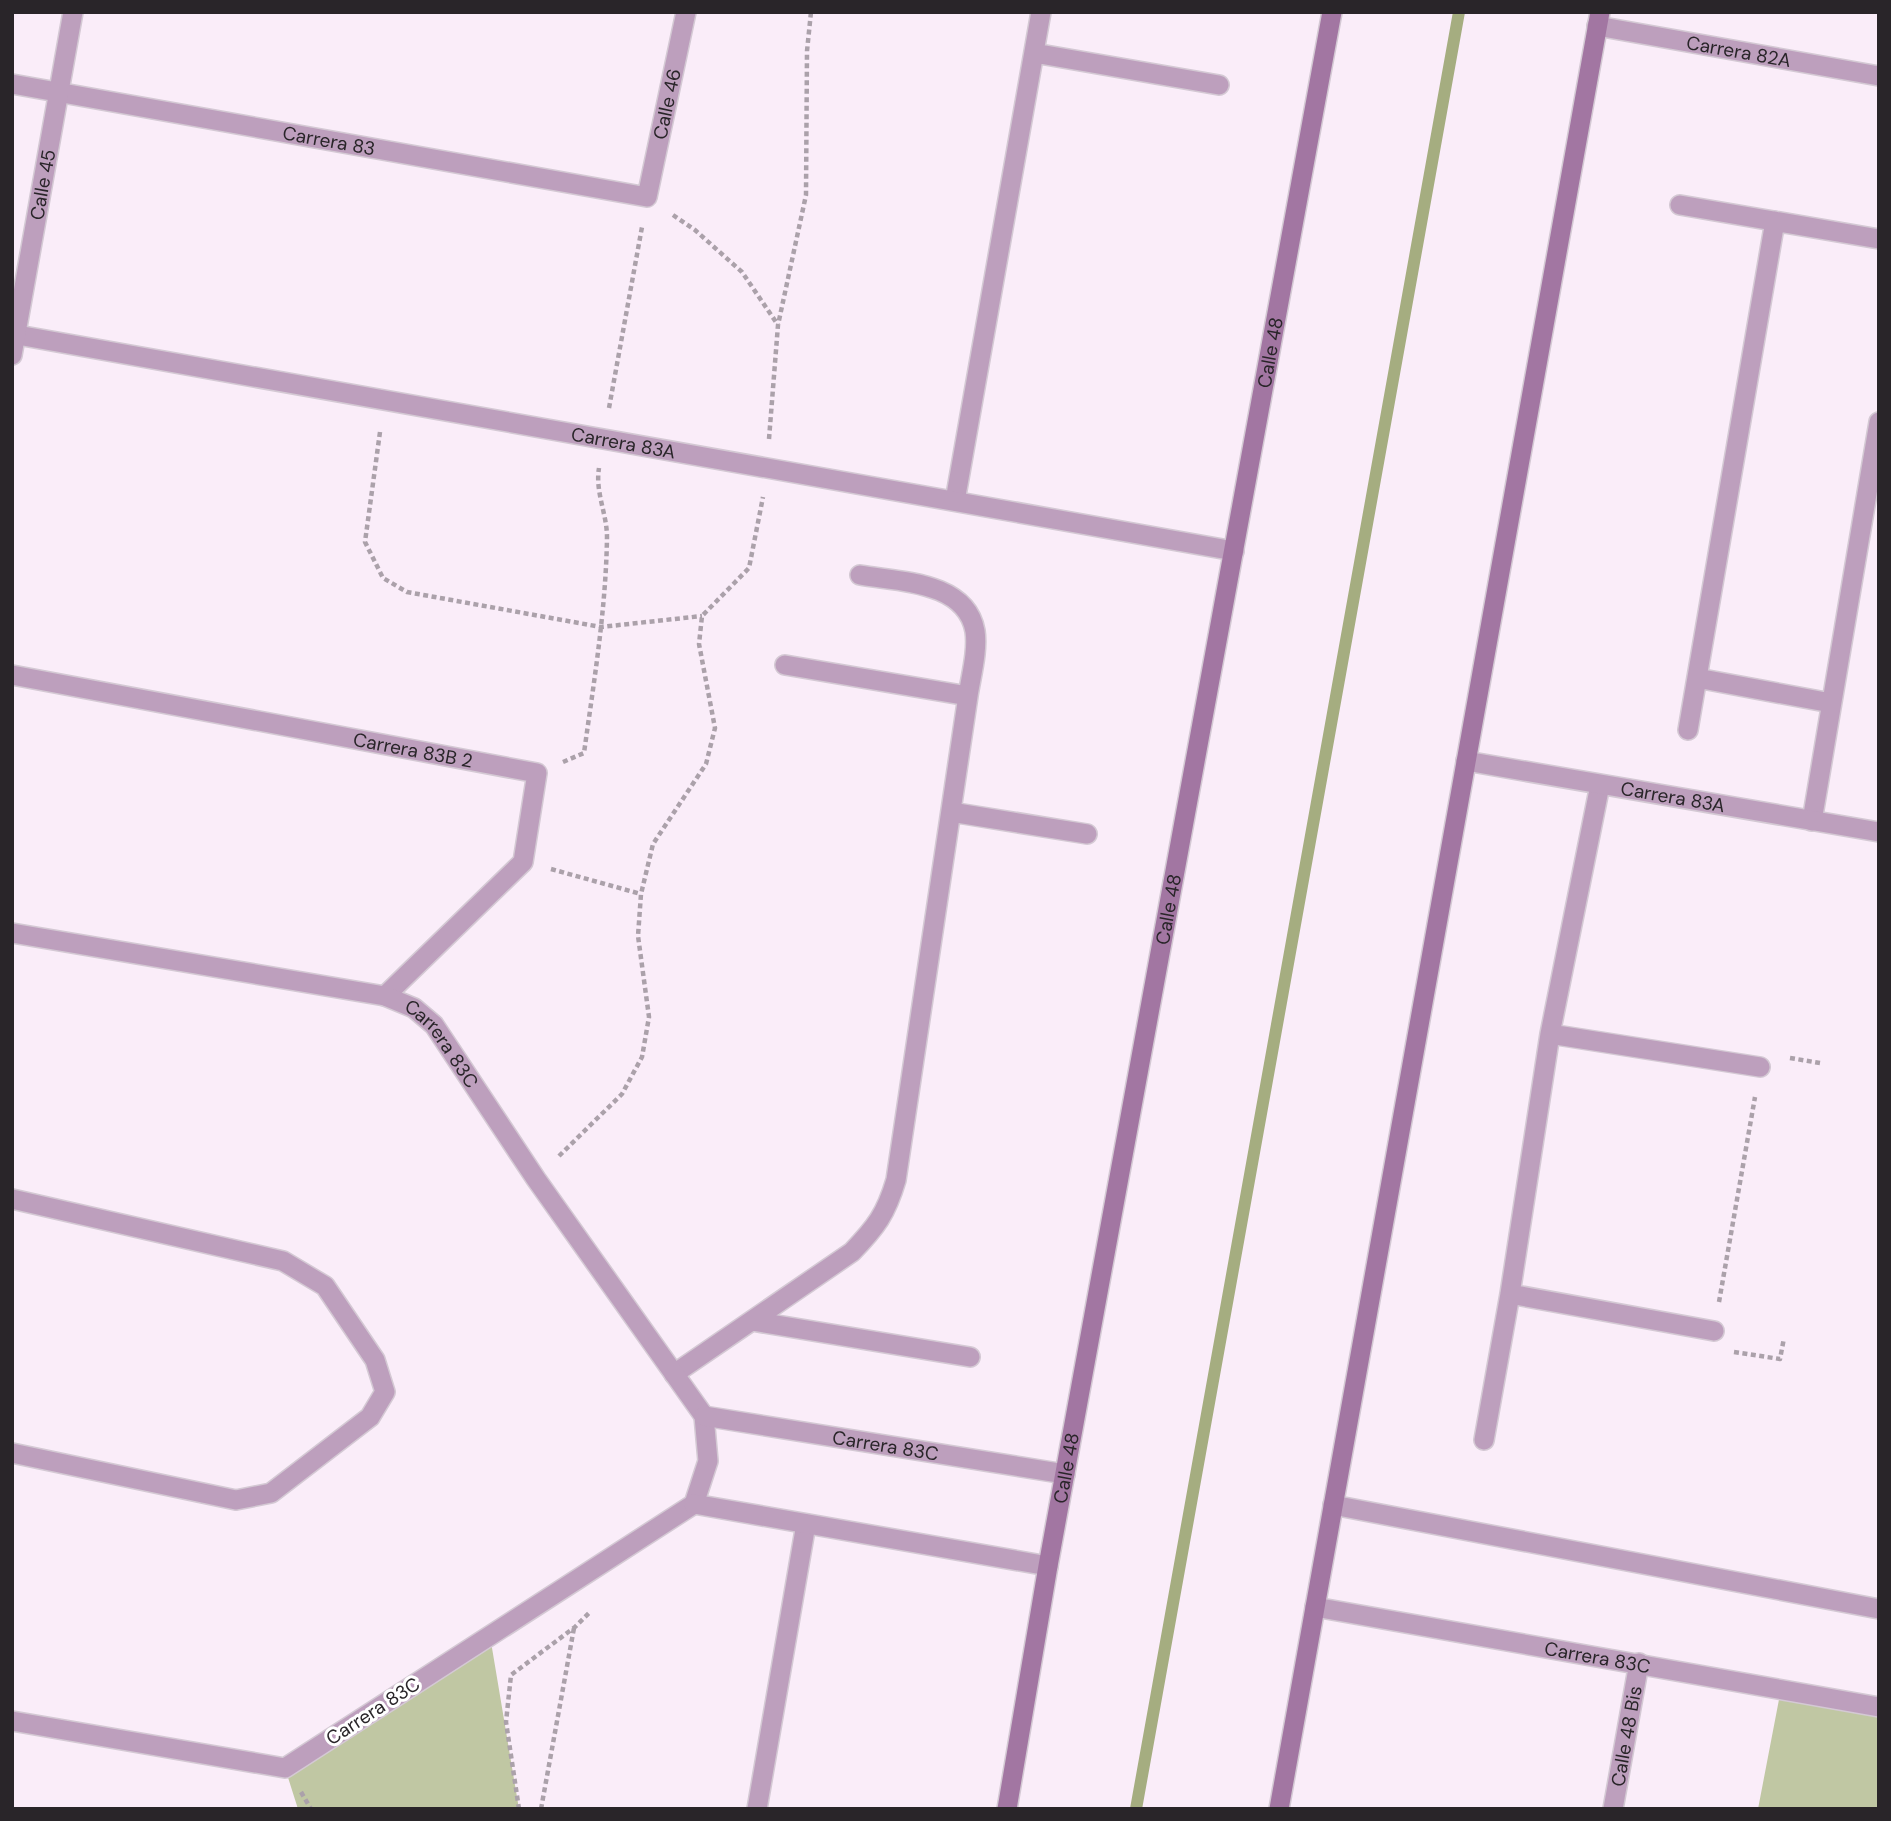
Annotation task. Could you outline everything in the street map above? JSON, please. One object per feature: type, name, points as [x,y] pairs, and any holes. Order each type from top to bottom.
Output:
[{"type":"main road","name":"Calle 48","points":[[1007,1809],[1048,1566],[1332,12]]},
{"type":"main road","points":[[1279,1809],[1599,19]]},
{"type":"street","name":"Calle 45","points":[[12,355],[73,12]]},
{"type":"street","name":"Calle 46","points":[[647,197],[686,12]]},
{"type":"street","points":[[955,501],[1041,12]]},
{"type":"street","name":"Carrera 82A","points":[[1599,19],[1879,76]]},
{"type":"street","points":[[1034,53],[1219,85]]},
{"type":"street","name":"Carrera 83","points":[[12,84],[647,197]]},
{"type":"street","points":[[1680,205],[1879,239]]},
{"type":"street","points":[[1688,730],[1775,221]]},
{"type":"street","name":"Carrera 83A","points":[[14,334],[1234,551]]},
{"type":"street","points":[[1812,821],[1879,422]]},
{"type":"street","points":[[674,1374],[852,1252],[874,1229],[888,1206],[897,1180],[975,632],[963,605],[951,595],[938,589],[860,575]]},
{"type":"street","points":[[785,665],[968,696]]},
{"type":"street","name":"Carrera 83B 2","points":[[12,675],[537,773]]},
{"type":"street","points":[[1697,678],[1831,703]]},
{"type":"street","name":"Carrera 83A","points":[[1466,761],[1879,832]]},
{"type":"street","points":[[385,996],[523,862],[537,773]]},
{"type":"street","points":[[1484,1440],[1510,1294],[1550,1034],[1600,785]]},
{"type":"street","points":[[951,813],[1087,834]]},
{"type":"street","name":"Carrera 83C","points":[[12,933],[385,996],[414,1008],[434,1025],[536,1179],[704,1416],[1065,1475]]},
{"type":"street","points":[[1550,1034],[1760,1067]]},
{"type":"street","points":[[12,1199],[282,1261],[325,1286],[375,1360],[386,1392],[370,1417],[271,1493],[236,1500],[12,1453]]},
{"type":"street","points":[[1510,1294],[1714,1331]]},
{"type":"street","points":[[752,1321],[970,1357]]},
{"type":"street","points":[[704,1416],[708,1461],[694,1504],[1048,1566]]},
{"type":"street","name":"Carrera 83C","points":[[12,1721],[285,1768],[694,1504]]},
{"type":"street","points":[[1333,1505],[1879,1609]]},
{"type":"street","points":[[757,1809],[806,1524]]},
{"type":"street","name":"Carrera 83C","points":[[1315,1607],[1879,1707]]},
{"type":"street","name":"Calle 48 Bis","points":[[1613,1809],[1639,1663]]},
{"type":"path","points":[[536,1179],[622,1094],[642,1057],[649,1017],[638,936],[641,894],[653,844],[706,764],[716,728],[699,644],[702,617],[749,568],[760,513],[778,325],[806,195],[807,51],[811,12]]},
{"type":"path","points":[[537,773],[584,753],[601,627],[607,534],[597,481],[647,197],[695,230],[742,272],[778,325]]},
{"type":"path","points":[[384,400],[365,542],[383,578],[407,592],[601,627],[702,617]]},
{"type":"path","points":[[523,862],[641,894]]},
{"type":"path","points":[[1760,1067],[1710,1348],[1780,1359],[1784,1338]]},
{"type":"path","points":[[519,1809],[506,1722],[511,1675],[575,1627],[593,1608]]},
{"type":"path","points":[[541,1809],[575,1627]]},
{"type":"green space","points":[[490,1636],[519,1809],[298,1809],[285,1768]]},
{"type":"green space","points":[[1781,1689],[1879,1707],[1879,1809],[1758,1809]]},
{"type":"waterway","points":[[1136,1809],[1459,12]]}]
